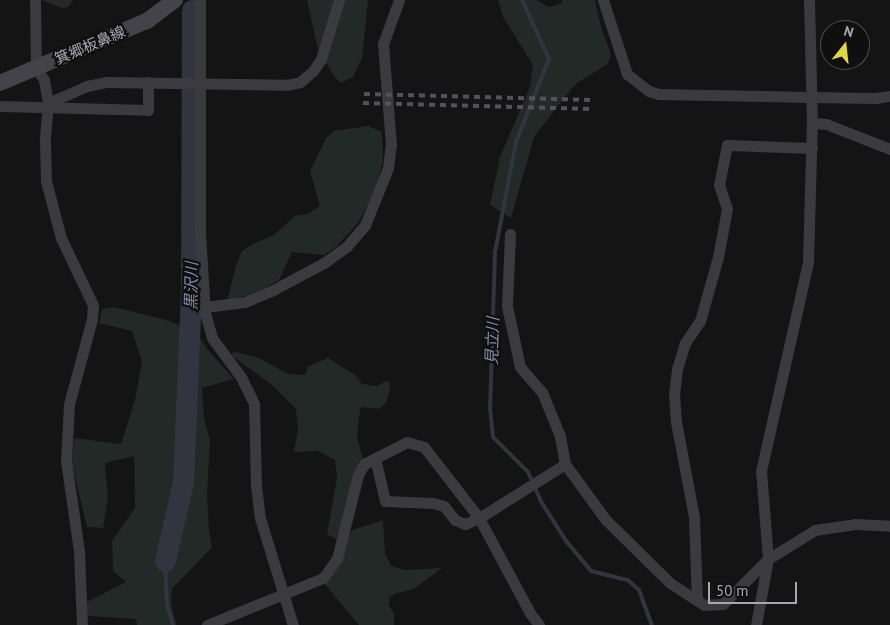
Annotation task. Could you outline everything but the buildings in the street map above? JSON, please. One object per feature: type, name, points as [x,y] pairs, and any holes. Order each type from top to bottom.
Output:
[{"type":"main road","name":"箕郷板鼻線","points":[[0,83],[147,21],[176,0]]},
{"type":"street","points":[[35,0],[36,68],[44,80],[48,105],[45,140],[48,189],[61,238],[92,305],[93,312],[69,404],[66,462],[79,551],[82,625]]},
{"type":"street","points":[[200,0],[200,232],[205,307],[212,338],[241,378],[254,404],[256,486],[260,518],[294,625]]},
{"type":"street","points":[[48,105],[94,84],[148,82],[287,85],[300,82],[313,71],[321,59],[339,0]]},
{"type":"street","points":[[205,307],[245,302],[309,272],[339,252],[365,225],[388,168],[391,145],[383,44],[400,0]]},
{"type":"street","points":[[603,0],[627,74],[649,91],[658,94],[875,98],[890,96]]},
{"type":"street","points":[[756,625],[768,559],[761,471],[808,262],[812,148],[809,0]]},
{"type":"street","points":[[0,106],[48,105],[148,110],[148,82]]},
{"type":"street","points":[[812,123],[826,124],[890,149]]},
{"type":"street","points":[[697,600],[694,517],[676,422],[674,394],[679,360],[685,343],[700,320],[718,256],[727,209],[719,185],[727,145],[812,148]]},
{"type":"street","points":[[510,234],[507,306],[520,367],[542,392],[560,436],[565,464],[606,520],[670,583],[704,605],[723,604],[768,559],[814,530],[855,524],[890,526]]},
{"type":"street","points":[[207,625],[322,578],[337,559],[358,476],[364,464],[407,442],[424,447],[480,518],[530,613],[539,625]]},
{"type":"street","points":[[375,458],[385,501],[433,503],[444,506],[455,520],[465,524],[480,518],[565,464]]},
{"type":"shaded area","points":[[42,0],[73,0],[69,7],[61,8]]},
{"type":"shaded area","points":[[307,0],[368,0],[362,58],[353,77],[341,83],[333,75],[317,45]]},
{"type":"shaded area","points":[[498,0],[536,0],[549,7],[562,3],[562,0],[595,0],[601,27],[611,54],[608,64],[577,83],[534,137],[511,218],[490,205],[500,157],[530,87],[533,65],[503,17]]},
{"type":"shaded area","points":[[368,126],[382,132],[383,160],[376,190],[358,223],[336,247],[324,255],[292,252],[279,280],[259,291],[227,302],[236,265],[242,251],[274,235],[295,216],[308,214],[320,206],[310,171],[326,138],[334,131]]},
{"type":"shaded area","points":[[114,307],[166,320],[196,332],[207,349],[234,379],[202,388],[204,417],[210,441],[207,495],[209,532],[212,547],[172,589],[171,604],[176,625],[137,625],[136,619],[88,616],[86,611],[87,602],[126,582],[113,571],[112,541],[135,508],[134,456],[105,463],[108,498],[103,528],[87,527],[72,464],[74,438],[121,444],[135,400],[142,361],[132,331],[99,323],[102,309]]},
{"type":"shaded area","points":[[236,352],[259,358],[286,373],[298,375],[306,374],[307,367],[328,358],[355,375],[362,384],[377,386],[386,381],[389,382],[390,389],[386,403],[379,409],[363,407],[360,409],[357,436],[363,460],[338,540],[327,534],[337,477],[335,460],[318,451],[294,452],[298,429],[296,409],[271,384],[232,356],[232,353]]},
{"type":"shaded area","points":[[383,520],[385,553],[391,566],[406,570],[442,568],[414,589],[394,594],[389,598],[389,605],[394,614],[394,625],[359,625],[324,583],[352,530]]},
{"type":"waterway","name":"見立川","points":[[522,0],[549,59],[516,142],[495,252],[490,408],[493,437],[528,472],[542,503],[566,541],[591,571],[628,580],[639,590],[652,625]]},
{"type":"waterway","name":"黒沢川","points":[[165,561],[183,482],[191,294],[192,10]]},
{"type":"waterway","points":[[165,561],[167,605],[173,625]]},
{"type":"railway","points":[[364,94],[592,100]]},
{"type":"railway","points":[[363,103],[592,109]]}]
